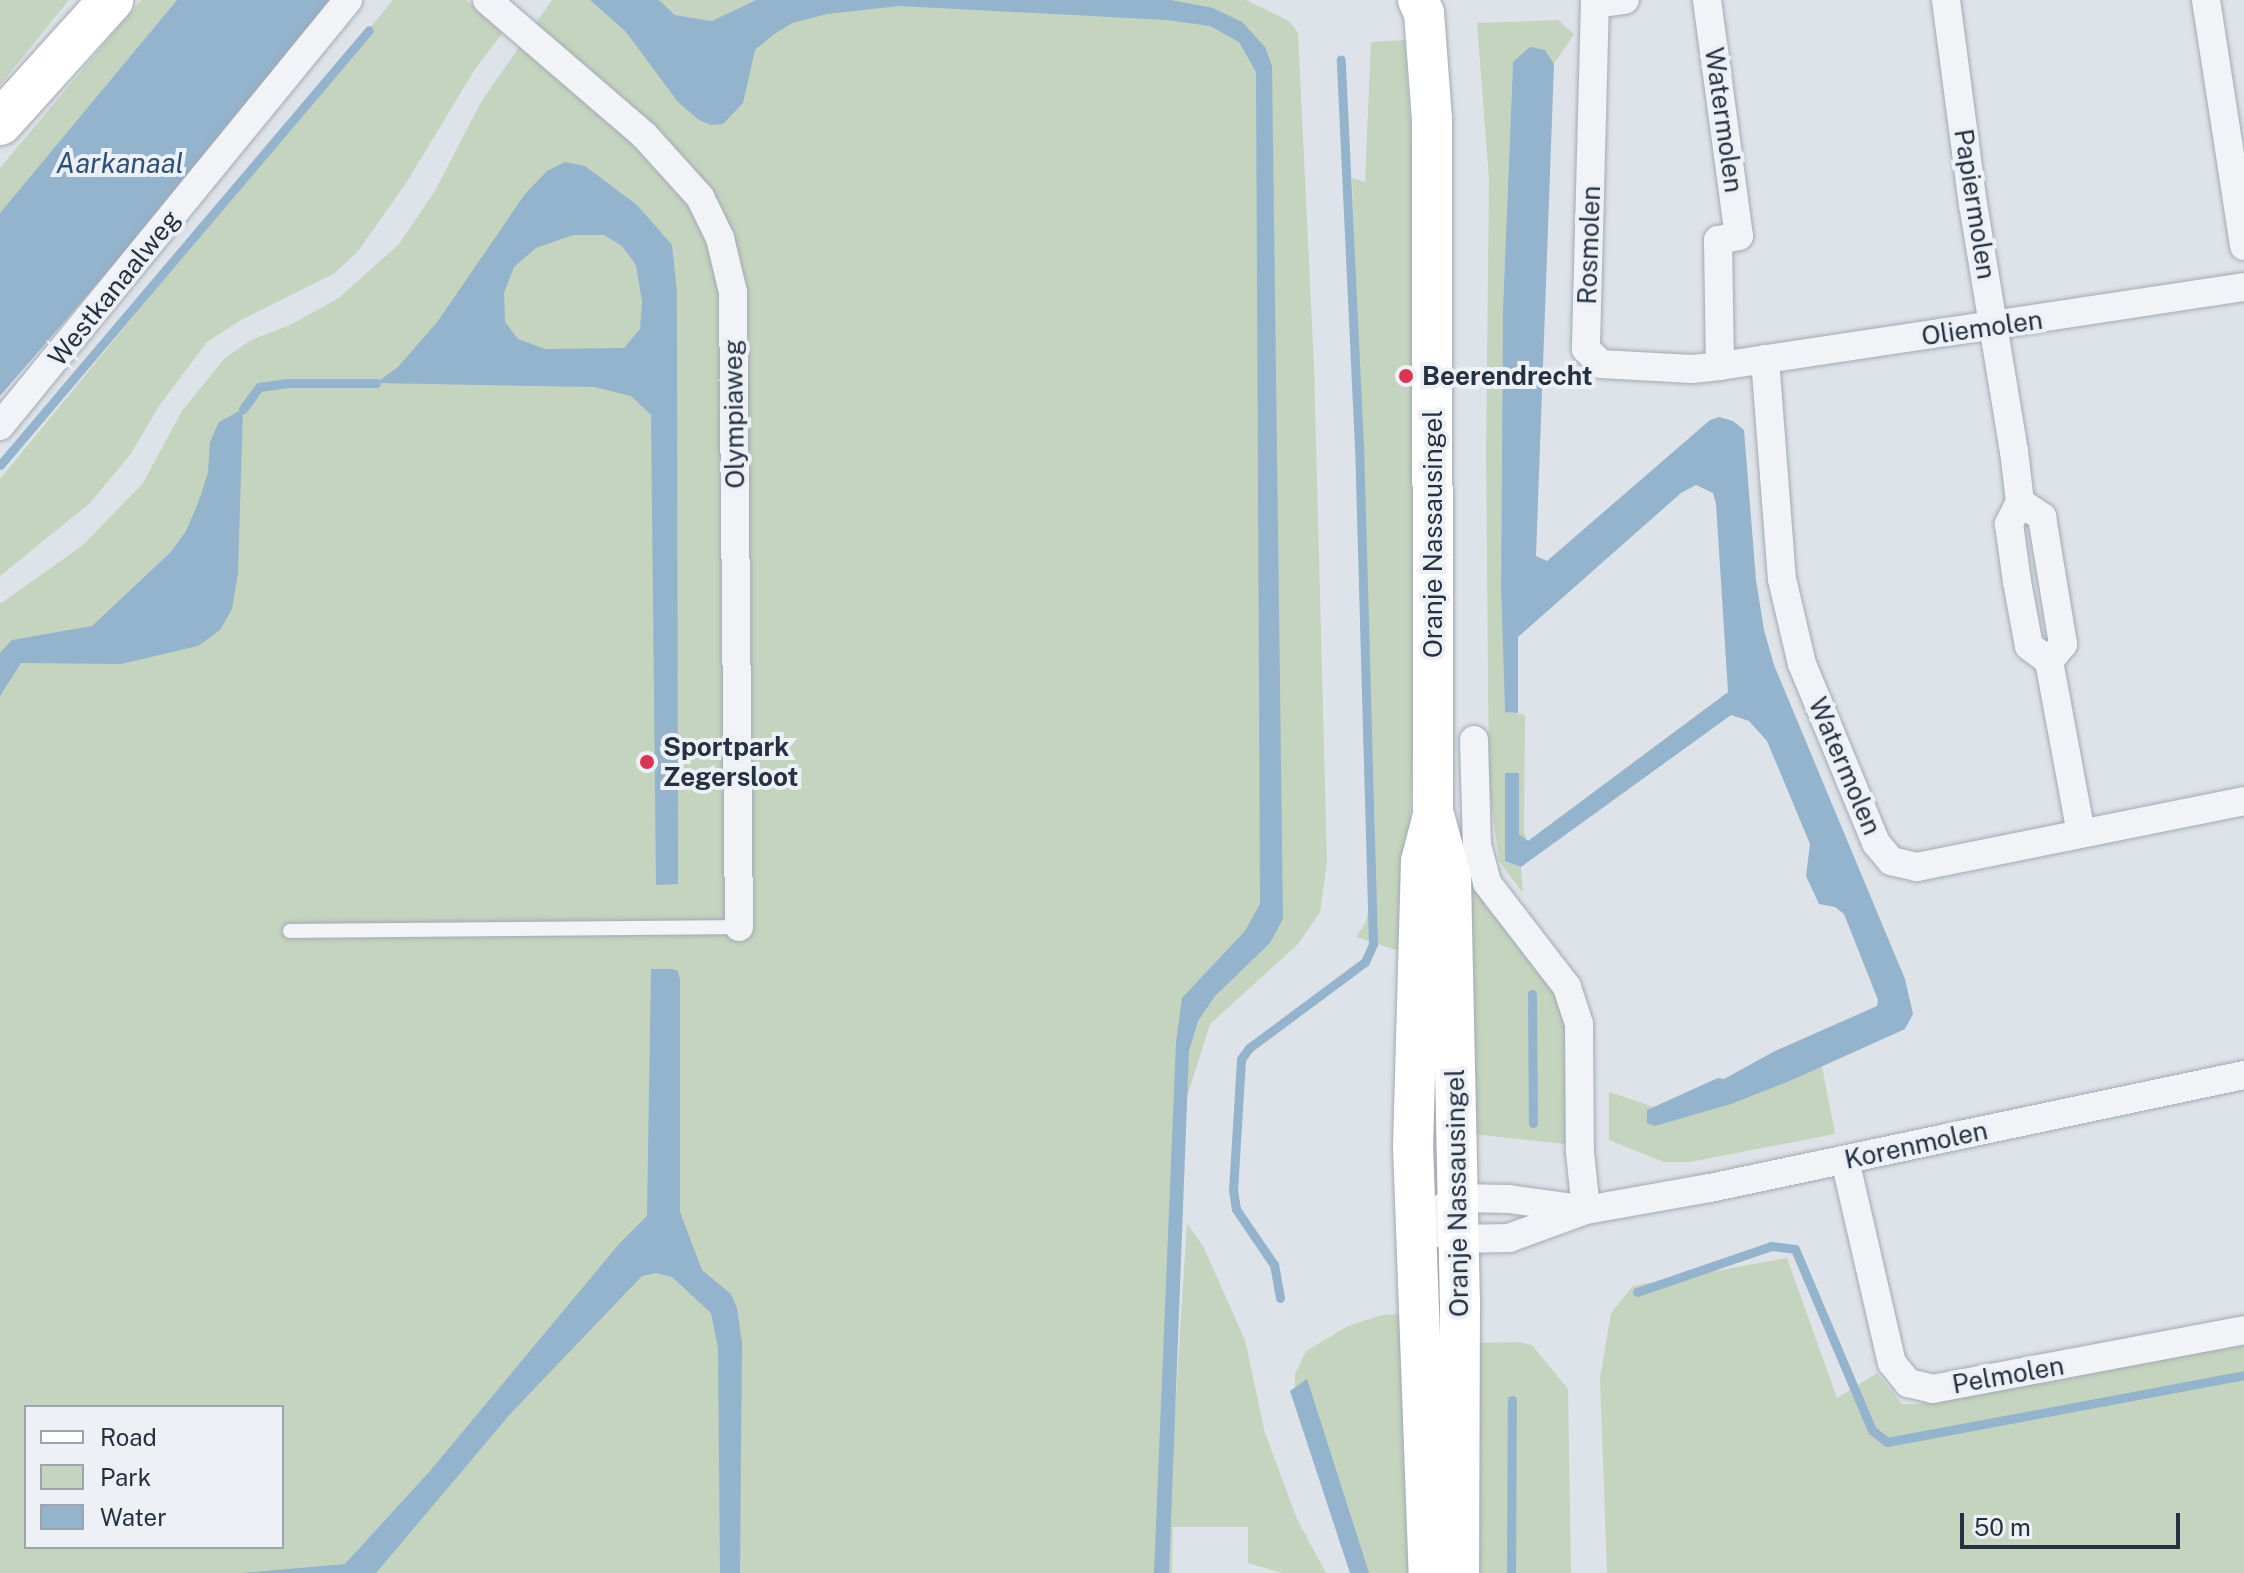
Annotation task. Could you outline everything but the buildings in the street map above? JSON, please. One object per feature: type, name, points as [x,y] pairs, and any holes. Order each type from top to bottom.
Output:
[{"type":"main road","points":[[62,52],[96,0]]},
{"type":"main road","points":[[0,123],[111,0]]},
{"type":"main road","name":"Oranje Nassausingel","points":[[1424,13],[1432,119],[1433,815],[1421,861],[1413,1146],[1429,1573]]},
{"type":"main road","name":"Oranje Nassausingel","points":[[1433,815],[1451,877],[1458,1239],[1459,1573]]},
{"type":"street","name":"Westkanaalweg","points":[[0,426],[348,0]]},
{"type":"street","name":"Olympiaweg","points":[[487,0],[644,135],[700,197],[720,238],[733,292],[739,927]]},
{"type":"street","points":[[1595,2],[1625,0]]},
{"type":"street","name":"Watermolen","points":[[1707,0],[1739,236],[1718,240],[1720,366]]},
{"type":"street","name":"Papiermolen","points":[[1946,0],[2014,451],[2020,502],[2009,524],[2017,582],[2029,646],[2049,661],[2081,833]]},
{"type":"street","points":[[2206,0],[2244,246]]},
{"type":"street","name":"Rosmolen","points":[[1595,2],[1586,349],[1601,364],[1692,369],[1720,366]]},
{"type":"street","name":"Oliemolen","points":[[1720,366],[2244,287]]},
{"type":"street","name":"Watermolen","points":[[1765,359],[1782,579],[1802,664],[1876,843],[1891,861],[1917,867],[2244,801]]},
{"type":"street","points":[[1474,740],[1477,845],[1487,883],[1567,987],[1579,1024],[1580,1152],[1586,1210]]},
{"type":"street","name":"Korenmolen","points":[[1415,1226],[1458,1239],[1509,1238],[1586,1210],[1845,1160],[2244,1075]]},
{"type":"street","name":"Pelmolen","points":[[1845,1160],[1892,1363],[1908,1383],[1933,1389],[2244,1330]]},
{"type":"street","points":[[1415,1226],[1457,1198]]},
{"type":"street","name":"Korenmolen","points":[[1457,1198],[1509,1199],[1586,1210]]},
{"type":"lane","points":[[290,931],[739,927]]},
{"type":"green space","points":[[0,0],[69,0],[0,85]]},
{"type":"green space","points":[[141,0],[177,0],[0,213],[0,168]]},
{"type":"green space","points":[[393,0],[466,0],[504,31],[475,69],[408,180],[359,250],[335,273],[241,320],[207,342],[159,406],[130,455],[90,503],[0,576],[0,479]]},
{"type":"green space","name":"Sportpark Zegersloot","points":[[552,0],[590,0],[626,32],[641,52],[794,0],[1246,0],[1289,21],[1298,33],[1314,366],[1327,862],[1320,912],[1298,944],[1210,1024],[1178,1126],[1174,1426],[1187,1223],[1203,1246],[1245,1340],[1265,1433],[1297,1519],[1326,1573],[1282,1573],[1248,1563],[1248,1527],[1173,1527],[1172,1573],[0,1573],[0,604],[83,545],[143,483],[182,411],[224,359],[251,340],[288,326],[339,298],[399,244],[435,191],[481,102]]},
{"type":"green space","points":[[659,0],[756,0],[713,21],[675,15]]},
{"type":"green space","points":[[1558,20],[1574,34],[1554,64],[1545,50],[1513,62],[1503,308],[1501,587],[1505,711],[1525,715],[1524,832],[1528,842],[1519,834],[1519,773],[1506,773],[1505,861],[1521,867],[1523,893],[1499,861],[1489,787],[1486,454],[1489,179],[1477,23]]},
{"type":"green space","points":[[1405,40],[1416,212],[1420,556],[1405,953],[1356,937],[1366,922],[1372,889],[1375,824],[1352,178],[1365,182],[1371,42]]},
{"type":"green space","points":[[1464,876],[1496,917],[1562,981],[1567,1056],[1565,1144],[1463,1133]]},
{"type":"green space","points":[[1822,1066],[1835,1134],[1690,1162],[1664,1162],[1609,1140],[1609,1092],[1654,1107],[1647,1110],[1792,1080]]},
{"type":"green space","points":[[1787,1258],[1837,1398],[1877,1373],[1902,1404],[1916,1404],[2244,1343],[2244,1573],[1607,1573],[1600,1378],[1611,1313],[1633,1286]]},
{"type":"green space","points":[[1421,1313],[1424,1573],[1364,1573],[1295,1398],[1295,1374],[1306,1351],[1348,1326],[1382,1315]]},
{"type":"green space","points":[[1517,1342],[1532,1345],[1568,1389],[1571,1573],[1473,1573],[1471,1343]]},
{"type":"water","name":"Aarkanaal","points":[[177,0],[332,0],[172,197],[0,396],[0,213]]},
{"type":"water","points":[[590,0],[659,0],[675,15],[712,21],[756,0],[1171,0],[1213,8],[1242,22],[1265,47],[1272,66],[1283,919],[1270,943],[1215,996],[1198,1021],[1189,1051],[1169,1573],[1154,1573],[1176,1042],[1182,998],[1245,931],[1260,904],[1256,72],[1239,42],[1210,26],[1167,20],[899,6],[827,14],[792,23],[773,35],[755,50],[743,103],[723,124],[711,125],[699,120],[678,102],[626,32]]},
{"type":"water","points":[[1530,47],[1545,50],[1554,64],[1536,556],[1547,561],[1710,420],[1719,417],[1733,421],[1744,430],[1756,580],[1764,630],[1774,665],[1905,979],[1913,1014],[1905,1029],[1792,1080],[1731,1104],[1655,1126],[1647,1123],[1647,1110],[1718,1078],[1724,1079],[1775,1051],[1877,1006],[1878,1000],[1844,914],[1835,907],[1819,904],[1806,876],[1810,844],[1767,741],[1749,721],[1731,715],[1521,867],[1505,861],[1505,773],[1519,773],[1519,834],[1528,841],[1728,692],[1716,504],[1713,493],[1696,485],[1681,493],[1518,637],[1518,713],[1505,712],[1501,587],[1503,308],[1513,62]]},
{"type":"water","points":[[565,162],[585,166],[637,205],[672,245],[677,292],[678,884],[656,885],[651,415],[631,396],[594,387],[376,383],[398,367],[438,321],[525,194],[547,171]],"holes":[[[573,235],[604,235],[622,246],[636,265],[642,302],[640,329],[624,348],[545,349],[518,339],[505,322],[504,293],[514,267],[536,248]]]},
{"type":"water","points":[[243,409],[238,573],[232,609],[220,630],[198,646],[121,664],[21,663],[0,696],[0,653],[12,640],[92,626],[171,552],[186,531],[198,503],[208,473],[210,442],[219,422]]},
{"type":"water","points":[[651,969],[678,971],[680,980],[680,1212],[702,1270],[731,1294],[737,1308],[742,1343],[740,1573],[720,1573],[718,1348],[711,1313],[672,1277],[656,1273],[642,1276],[512,1412],[376,1573],[241,1573],[345,1564],[430,1471],[619,1244],[647,1216]]},
{"type":"water","points":[[1307,1379],[1369,1573],[1350,1573],[1290,1391]]},
{"type":"waterway","points":[[0,465],[369,30]]},
{"type":"waterway","points":[[1280,1298],[1274,1265],[1236,1209],[1233,1191],[1241,1059],[1249,1048],[1365,962],[1373,944],[1359,447],[1341,59]]},
{"type":"waterway","points":[[243,409],[259,387],[286,383],[376,383]]},
{"type":"waterway","points":[[1532,994],[1533,1123]]},
{"type":"waterway","points":[[1637,1292],[1771,1246],[1795,1249],[1872,1430],[1887,1442],[2244,1375]]},
{"type":"waterway","points":[[1511,1573],[1512,1400]]},
{"type":"place","name":"Beerendrecht","points":[[1406,376]]},
{"type":"place","name":"Sportpark Zegersloot","points":[[647,762]]}]
